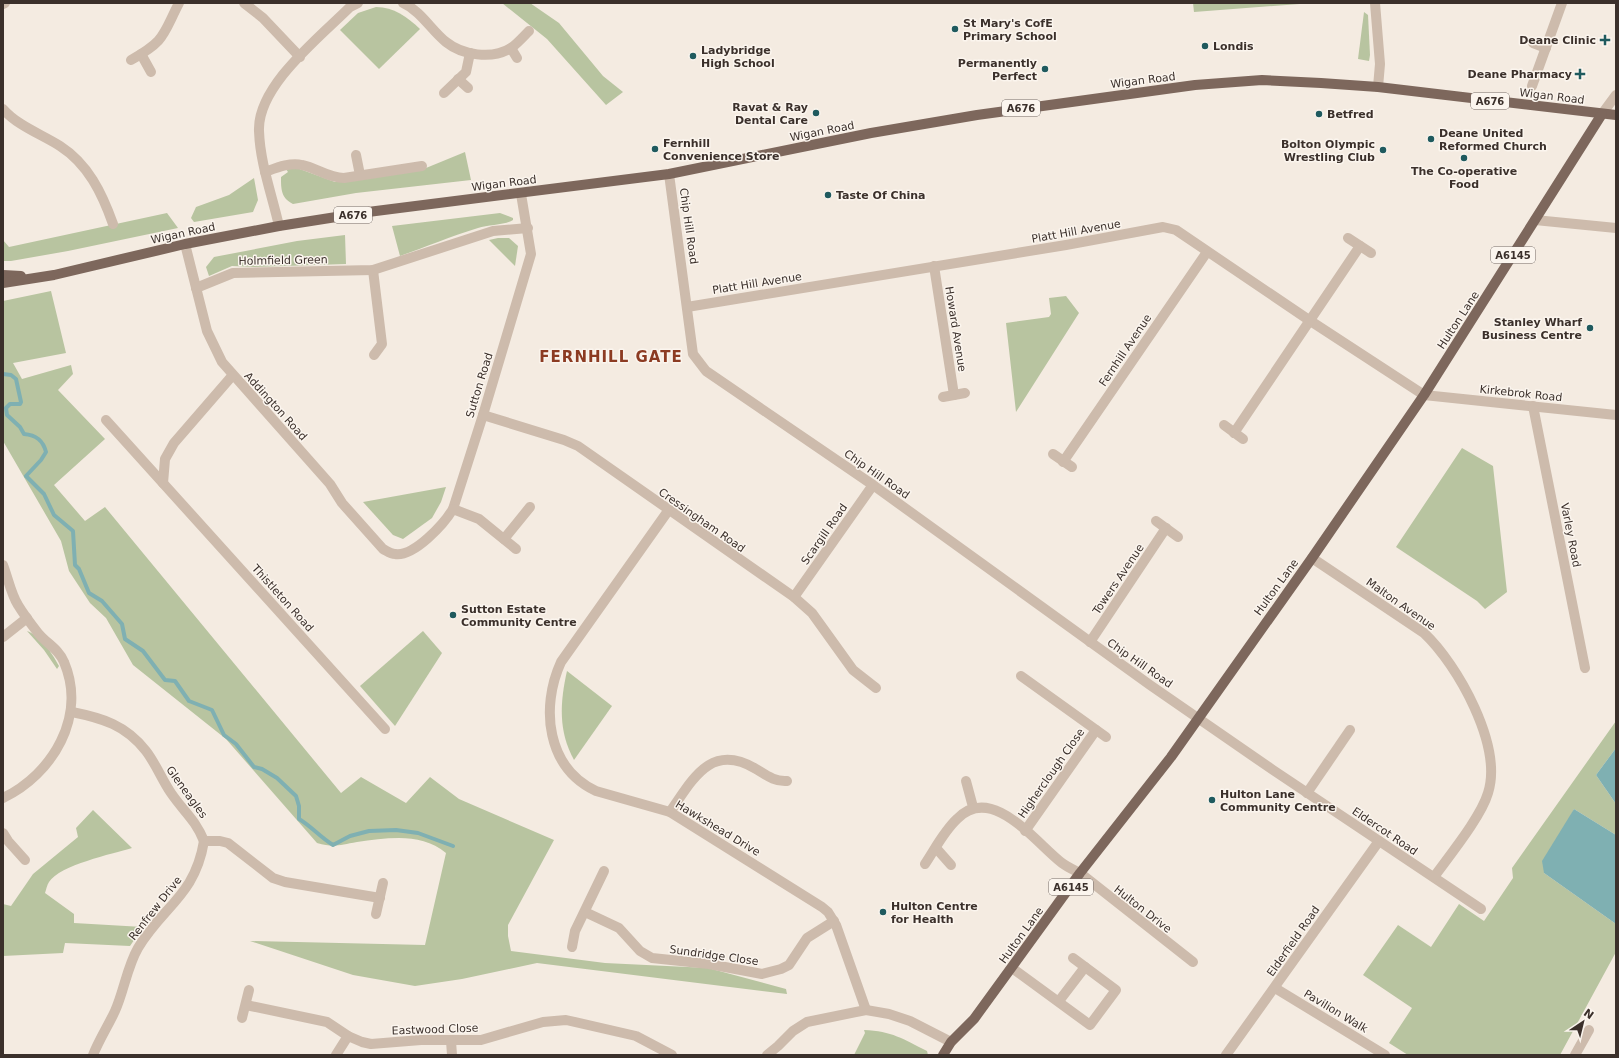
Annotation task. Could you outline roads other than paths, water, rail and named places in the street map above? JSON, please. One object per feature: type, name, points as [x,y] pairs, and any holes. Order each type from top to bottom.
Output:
[{"type":"main road","name":"Wigan Road","points":[[3,283],[39,277],[185,244],[279,226],[368,212],[521,194],[669,174],[871,134],[978,115],[1196,85],[1276,80],[1378,87],[1616,116]]},
{"type":"main road","name":"Hulton Lane","points":[[943,1055],[951,1042],[974,1019],[1080,873],[1166,763],[1197,717],[1312,558],[1424,395],[1602,114]]},
{"type":"main road","name":"Wigan Road","points":[[3,275],[39,277]]},
{"type":"street","points":[[131,60],[153,47],[164,36],[180,3]]},
{"type":"street","points":[[244,3],[263,18],[300,57]]},
{"type":"street","points":[[279,226],[265,172],[258,131],[262,111],[272,88],[279,77],[350,7],[358,3]]},
{"type":"street","points":[[403,3],[416,12],[446,42],[457,49],[470,54],[503,52],[511,48],[529,31]]},
{"type":"street","points":[[1375,3],[1380,64],[1378,87]]},
{"type":"street","points":[[1532,86],[1562,3]]},
{"type":"street","points":[[1533,43],[1546,48]]},
{"type":"street","points":[[511,48],[517,58]]},
{"type":"street","points":[[141,54],[152,72]]},
{"type":"street","points":[[444,93],[466,72],[470,54]]},
{"type":"street","points":[[458,78],[468,88]]},
{"type":"street","points":[[1602,114],[1616,95]]},
{"type":"street","points":[[5,116],[61,147],[77,160],[101,191],[113,224]]},
{"type":"street","points":[[356,156],[360,175]]},
{"type":"street","points":[[265,172],[285,165],[300,164],[337,178],[422,166]]},
{"type":"street","name":"Chip Hill Road","points":[[669,174],[693,354],[706,371],[873,485],[1090,642],[1197,717]]},
{"type":"street","name":"Sutton Road","points":[[396,555],[409,552],[434,533],[444,522],[453,508],[483,415],[531,254],[528,228],[521,194]]},
{"type":"street","points":[[1535,220],[1616,228]]},
{"type":"street","name":"Platt Hill Avenue","points":[[687,307],[1163,227],[1176,230],[1309,320],[1424,395]]},
{"type":"street","name":"Holmfield Green","points":[[196,288],[233,273],[373,270],[493,230],[528,228]]},
{"type":"street","points":[[1348,238],[1371,253]]},
{"type":"street","name":"Addington Road","points":[[185,244],[211,341],[222,362],[232,376],[330,484],[342,503],[358,521],[384,549],[396,555]]},
{"type":"street","points":[[1224,425],[1238,436],[1309,320],[1360,246]]},
{"type":"street","name":"Fernhill Avenue","points":[[1063,462],[1207,252]]},
{"type":"street","name":"Howard Avenue","points":[[934,266],[954,395]]},
{"type":"street","points":[[373,270],[382,344],[374,355]]},
{"type":"street","points":[[164,483],[165,459],[174,442],[232,376]]},
{"type":"street","points":[[943,397],[966,393]]},
{"type":"street","name":"Kirkebrok Road","points":[[1424,395],[1616,415]]},
{"type":"street","name":"Varley Road","points":[[1533,406],[1585,668]]},
{"type":"street","name":"Cressingham Road","points":[[483,415],[564,440],[578,446],[668,511],[794,597],[812,613],[853,670],[876,688]]},
{"type":"street","name":"Thistleton Road","points":[[106,420],[385,729]]},
{"type":"street","points":[[1053,454],[1072,467]]},
{"type":"street","name":"Scargill Road","points":[[794,597],[873,485]]},
{"type":"street","points":[[504,540],[530,507]]},
{"type":"street","points":[[453,508],[473,516],[516,549]]},
{"type":"street","name":"Hawkshead Drive","points":[[668,511],[561,662],[552,686],[550,708],[552,736],[556,748],[569,771],[579,781],[596,791],[670,812],[822,907],[834,921],[866,1010]]},
{"type":"street","points":[[1156,521],[1178,537]]},
{"type":"street","name":"Towers Avenue","points":[[1090,642],[1166,528]]},
{"type":"street","name":"Malton Avenue","points":[[1312,558],[1395,612],[1424,633],[1448,659],[1462,682],[1473,705],[1490,761],[1490,784],[1488,795],[1478,814],[1434,877]]},
{"type":"street","points":[[3,565],[17,604],[40,635],[54,647],[64,660],[70,679],[73,698],[72,712],[62,740],[44,766],[30,782],[3,798]]},
{"type":"street","points":[[3,637],[27,618]]},
{"type":"street","name":"Higherclough Close","points":[[1021,676],[1106,737]]},
{"type":"street","name":"Gleneagles","points":[[72,712],[104,720],[119,727],[133,738],[146,752],[173,796],[191,817],[204,841]]},
{"type":"street","name":"Eldercot Road","points":[[1197,717],[1307,793],[1481,909]]},
{"type":"street","name":"Higherclough Close","points":[[1025,831],[1096,730]]},
{"type":"street","points":[[1307,793],[1350,730]]},
{"type":"street","points":[[670,812],[696,774],[703,767],[718,761],[737,760],[745,762],[775,780],[787,781]]},
{"type":"street","points":[[925,864],[956,819],[973,807],[966,781]]},
{"type":"street","name":"Hulton Drive","points":[[973,807],[985,806],[995,809],[1025,831],[1062,864],[1080,873],[1193,962]]},
{"type":"street","points":[[5,840],[24,860]]},
{"type":"street","points":[[204,841],[220,841],[228,843],[265,874],[279,880],[380,898]]},
{"type":"street","name":"Renfrew Drive","points":[[93,1055],[115,1012],[137,950],[188,886],[201,860],[204,841]]},
{"type":"street","name":"Elderfield Road","points":[[1226,1055],[1379,841]]},
{"type":"street","points":[[936,848],[951,865]]},
{"type":"street","points":[[572,947],[575,931],[604,871]]},
{"type":"street","points":[[376,914],[383,883]]},
{"type":"street","name":"Sundridge Close","points":[[585,912],[618,928],[640,951],[652,958],[709,964],[762,974],[781,970],[789,964],[812,934],[834,921]]},
{"type":"street","points":[[1012,968],[1090,1025],[1116,990],[1073,958]]},
{"type":"street","points":[[1059,1001],[1084,967]]},
{"type":"street","name":"Pavilion Walk","points":[[1275,988],[1385,1055]]},
{"type":"street","points":[[242,1018],[249,990]]},
{"type":"street","name":"Eastwood Close","points":[[246,1005],[327,1022],[348,1036],[371,1044],[421,1040],[481,1040],[543,1022],[566,1020],[636,1036],[672,1055]]},
{"type":"street","points":[[767,1055],[793,1031],[807,1022],[824,1017],[866,1010],[889,1014],[910,1021],[951,1042]]},
{"type":"street","points":[[1575,1055],[1589,1030]]},
{"type":"street","points":[[336,1055],[348,1036]]},
{"type":"street","points":[[451,1041],[452,1055]]},
{"type":"water","points":[[1616,748],[1616,804],[1596,775]]},
{"type":"water","points":[[1574,809],[1616,835],[1616,924],[1544,873],[1542,861]]},
{"type":"waterway","points":[[3,374],[11,375],[16,379],[21,402],[20,404],[10,404],[6,408],[7,415],[20,427],[24,434],[35,437],[41,441],[46,452],[41,460],[26,476],[44,494],[54,515],[73,531],[75,565],[79,569],[89,593],[102,601],[122,624],[125,639],[143,651],[165,680],[175,681],[189,701],[212,710],[224,735],[236,744],[254,767],[262,769],[277,778],[296,796],[299,806],[299,819],[333,845],[350,836],[369,831],[396,830],[418,833],[453,846]]},
{"type":"place","name":"St Mary's CofE Primary School","points":[[955,29]]},
{"type":"place","name":"Deane Clinic","points":[[1605,40]]},
{"type":"place","name":"Londis","points":[[1205,46]]},
{"type":"place","name":"Ladybridge High School","points":[[693,56]]},
{"type":"place","name":"Permanently Perfect","points":[[1045,69]]},
{"type":"place","name":"Deane Pharmacy","points":[[1580,74]]},
{"type":"place","name":"Ravat & Ray Dental Care","points":[[816,113]]},
{"type":"place","name":"Betfred","points":[[1319,114]]},
{"type":"place","name":"Deane United Reformed Church","points":[[1431,139]]},
{"type":"place","name":"Fernhill Convenience Store","points":[[655,149]]},
{"type":"place","name":"Bolton Olympic Wrestling Club","points":[[1383,150]]},
{"type":"place","name":"The Co-operative Food","points":[[1464,158]]},
{"type":"place","name":"Taste Of China","points":[[828,195]]},
{"type":"place","name":"Stanley Wharf Business Centre","points":[[1590,328]]},
{"type":"place","name":"Sutton Estate Community Centre","points":[[453,615]]},
{"type":"place","name":"Hulton Lane Community Centre","points":[[1212,800]]},
{"type":"place","name":"Hulton Centre for Health","points":[[883,912]]},
{"type":"district","name":"FERNHILL GATE","points":[[611,357]]}]
